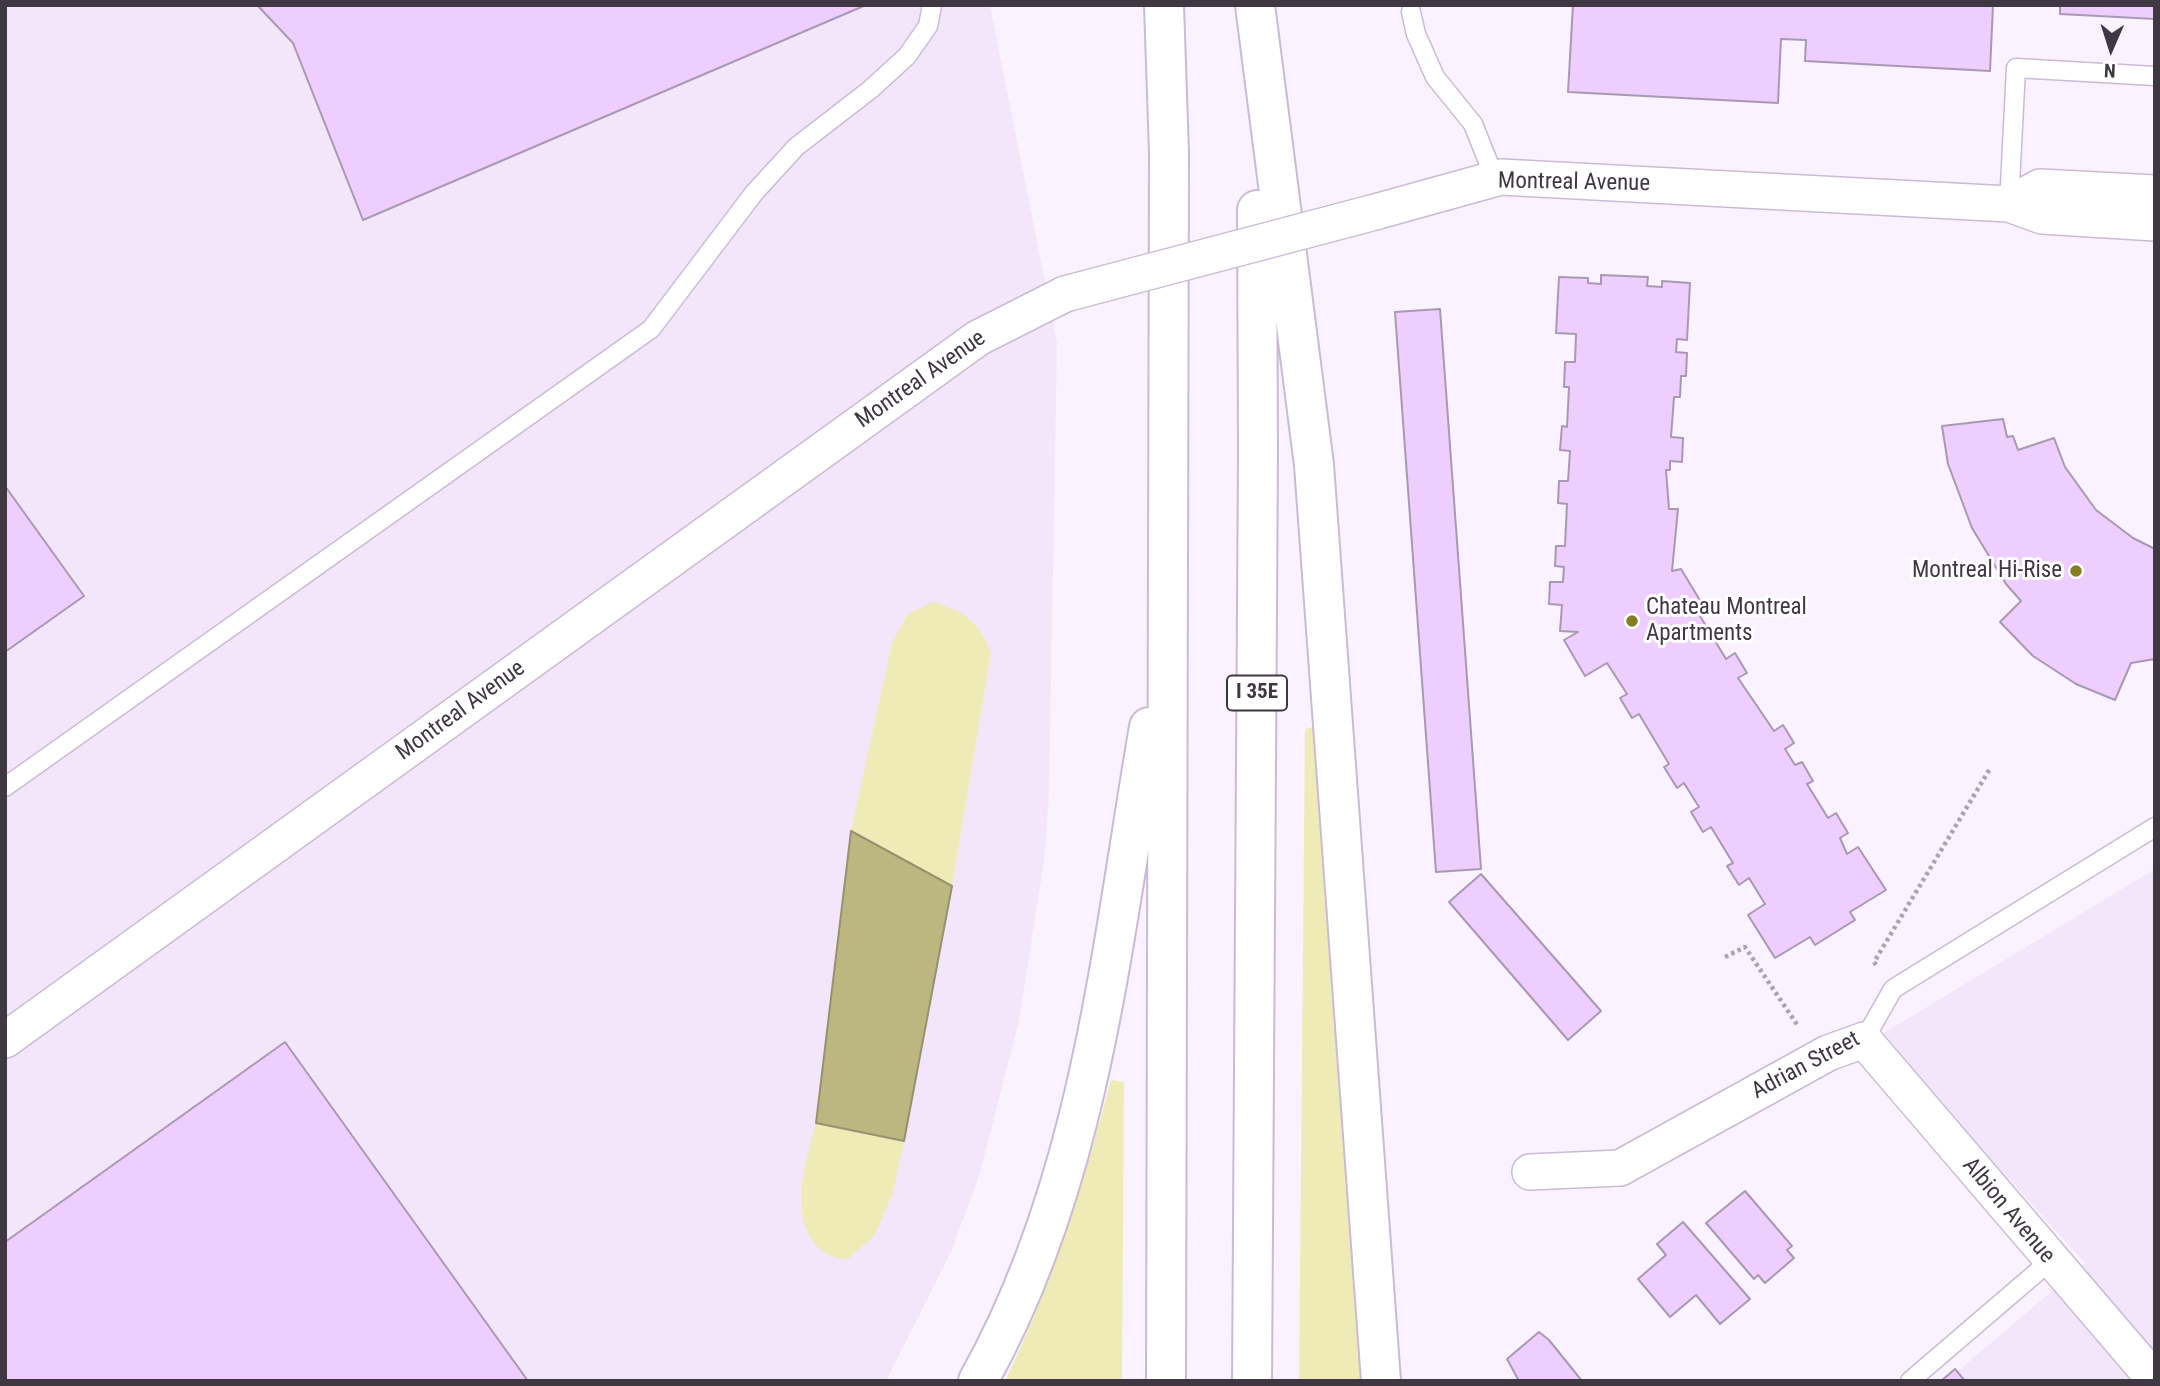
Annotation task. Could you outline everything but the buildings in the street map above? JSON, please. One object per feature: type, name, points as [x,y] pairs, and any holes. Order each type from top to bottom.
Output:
[{"type":"highway","points":[[1164,5],[1169,153],[1166,1381]]},
{"type":"highway","name":"I 35E","points":[[1249,5],[1256,171],[1258,439],[1252,1381]]},
{"type":"highway","points":[[1255,5],[1314,465],[1381,1381]]},
{"type":"highway","points":[[978,1381],[1022,1287],[1061,1182],[1090,1074],[1168,622]]},
{"type":"street","name":"Montreal Avenue","points":[[5,1040],[978,338],[1065,294],[1495,179],[2009,204],[2042,216],[2155,223]]},
{"type":"street","points":[[2009,204],[2040,187],[2155,193]]},
{"type":"street","name":"Adrian Street","points":[[1530,1172],[1620,1168],[1828,1053],[1864,1040]]},
{"type":"street","name":"Albion Avenue","points":[[1864,1040],[2050,1261],[2142,1376]]},
{"type":"lane","points":[[5,787],[651,329],[754,193],[796,147],[907,57],[928,26],[932,5]]},
{"type":"lane","points":[[1410,12],[1416,34],[1435,77],[1473,124],[1495,179]]},
{"type":"lane","points":[[2009,204],[2016,68],[2155,76]]},
{"type":"lane","name":"Adrian Street","points":[[1864,1040],[1893,989],[2155,827]]},
{"type":"lane","points":[[1910,1381],[2050,1261]]},
{"type":"path","points":[[1893,989],[1874,961],[1991,767]]},
{"type":"path","points":[[1725,957],[1745,947],[1800,1029]]},
{"type":"shaded area","points":[[5,5],[990,5],[1057,343],[1049,795],[1044,861],[1019,1021],[979,1176],[951,1252],[886,1381],[5,1381]]},
{"type":"shaded area","points":[[933,602],[970,619],[991,653],[952,886],[851,831],[892,643],[908,614]]},
{"type":"shaded area","points":[[1317,726],[1367,1381],[1299,1381],[1305,729]]},
{"type":"shaded area","points":[[851,831],[952,886],[904,1141],[816,1123]]},
{"type":"shaded area","points":[[2155,869],[2155,1381],[1946,1381],[2085,1263],[1879,1036]]},
{"type":"shaded area","points":[[1111,1080],[1124,1082],[1122,1381],[1005,1381],[1066,1233]]},
{"type":"shaded area","points":[[816,1123],[904,1141],[893,1193],[874,1236],[847,1260],[821,1250],[810,1237],[804,1222],[801,1206],[804,1172]]},
{"type":"place","name":"Montreal Hi-Rise","points":[[2076,571]]},
{"type":"place","name":"Chateau Montreal Apartments","points":[[1632,621]]}]
